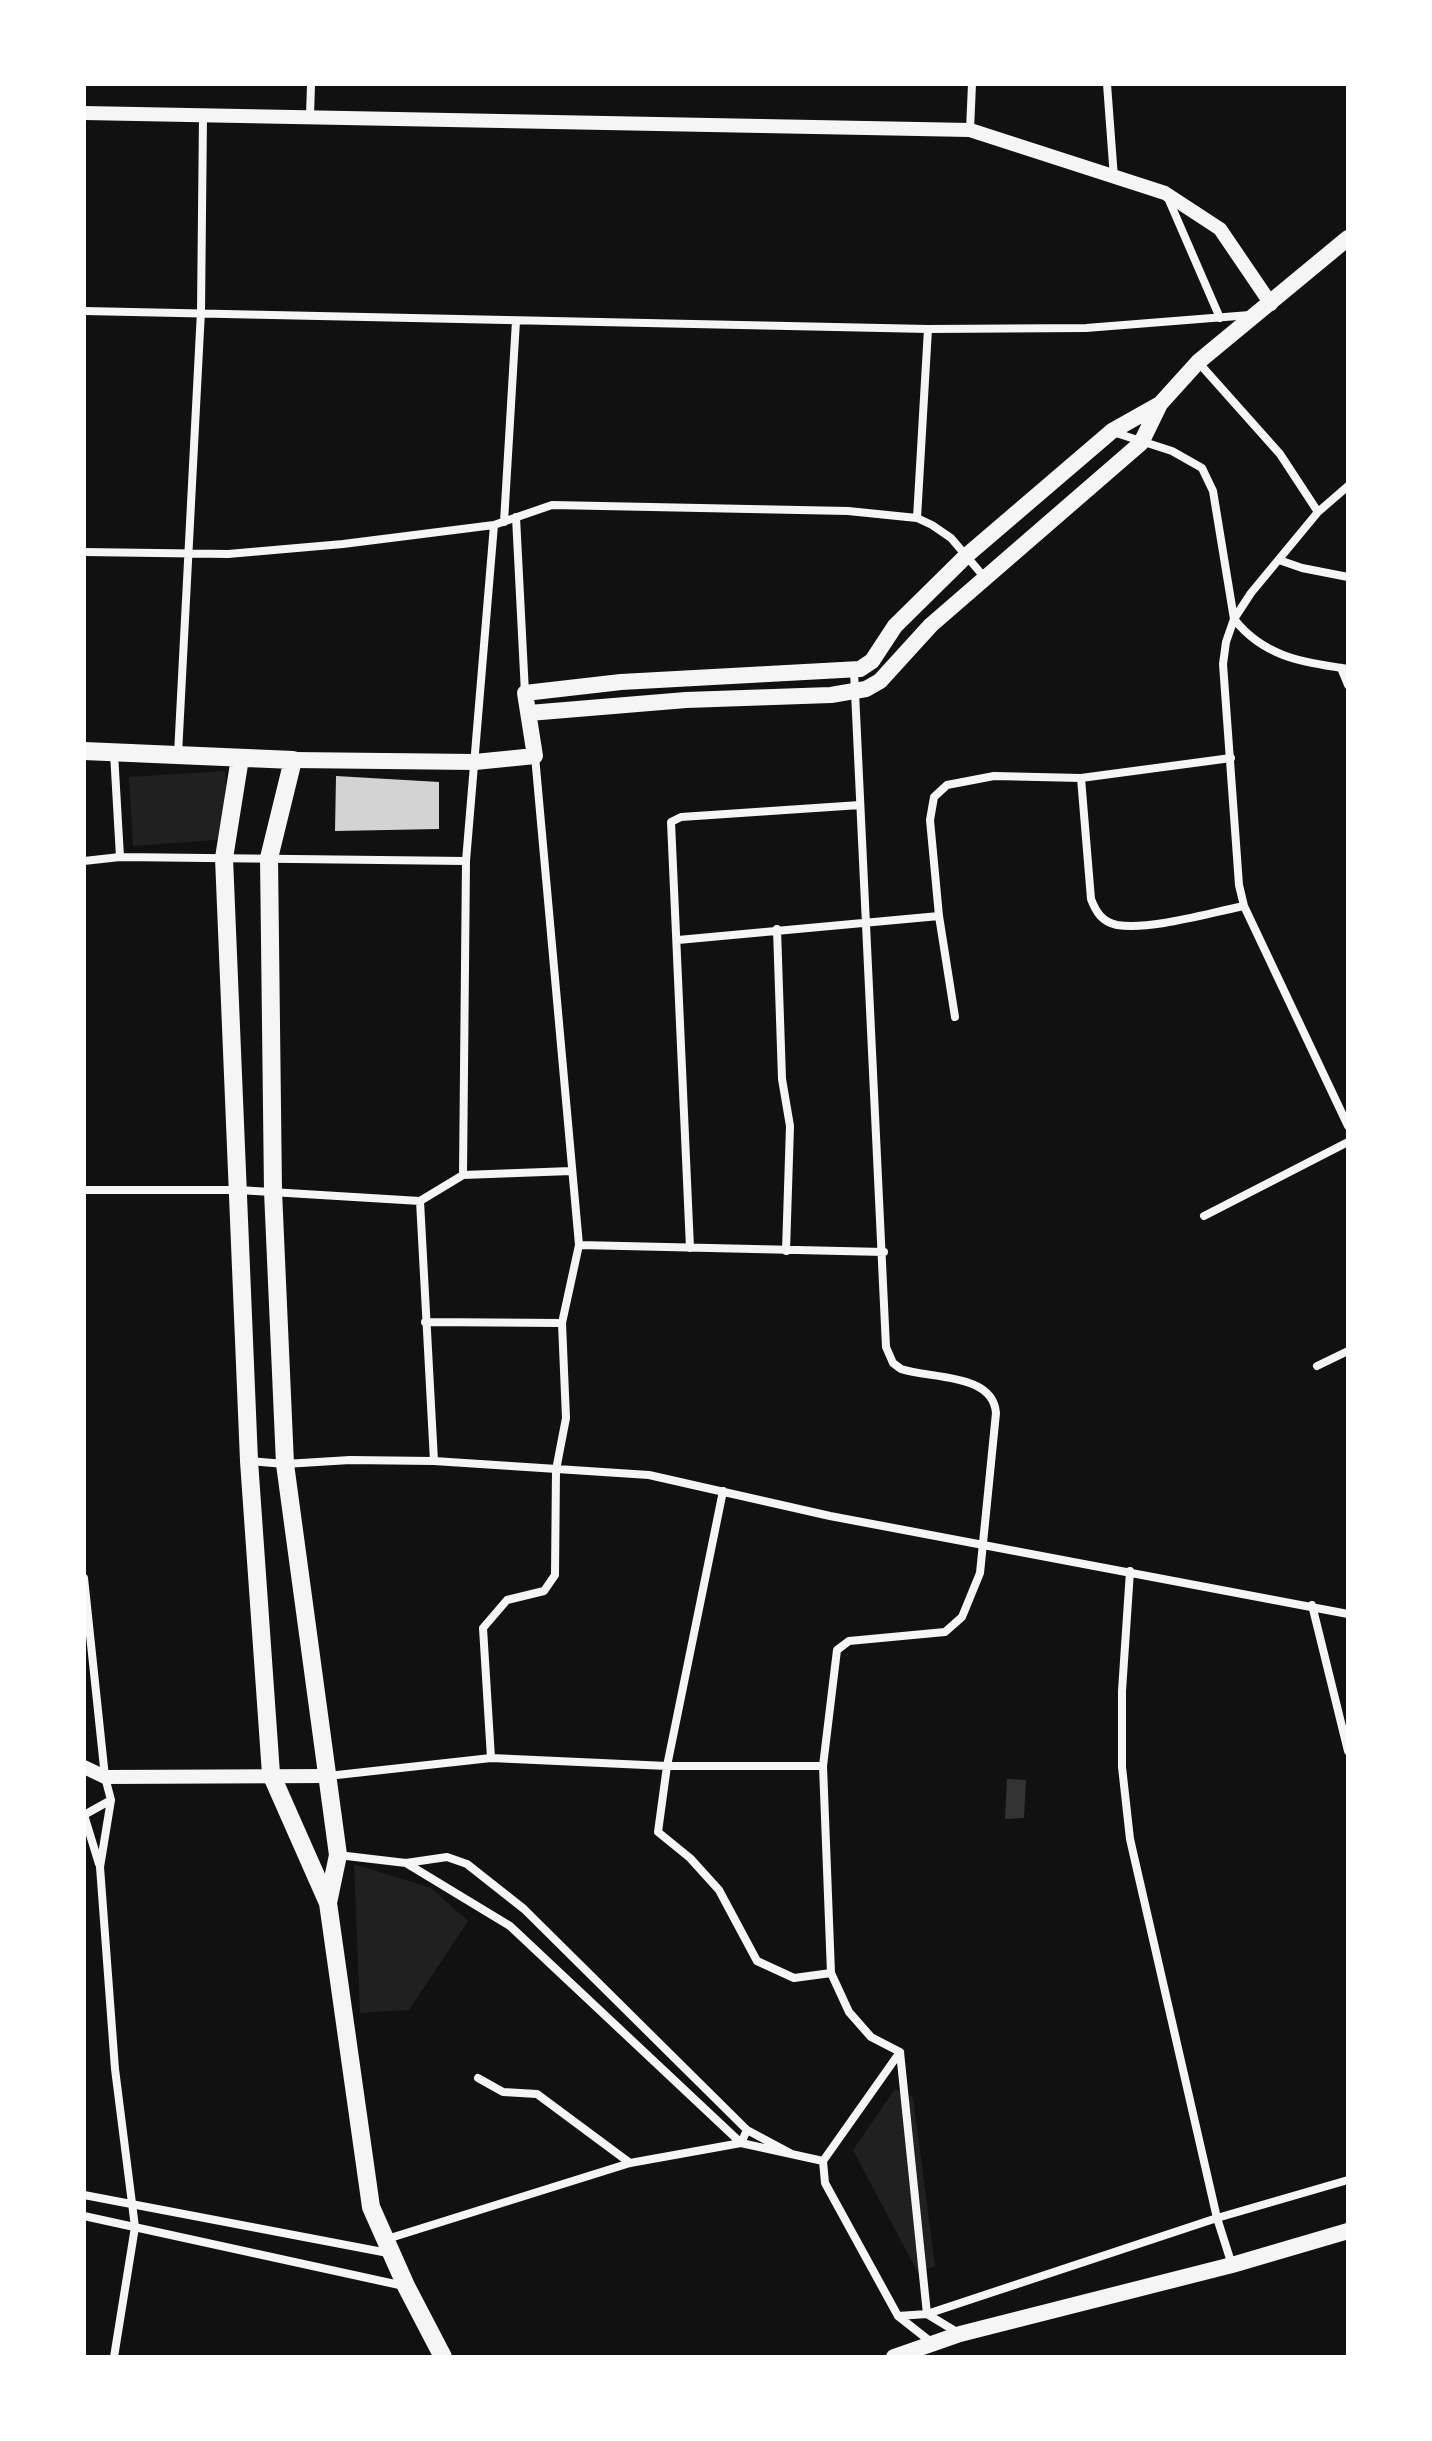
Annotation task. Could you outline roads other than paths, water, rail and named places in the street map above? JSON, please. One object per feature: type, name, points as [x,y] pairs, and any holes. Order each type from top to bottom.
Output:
[{"type":"main road","points":[[529,713],[686,700],[857,692],[880,681],[931,625],[1141,443],[1160,404],[1198,362],[1348,238]]},
{"type":"main road","points":[[84,751],[293,760],[475,762],[535,756],[525,693],[621,682],[854,671],[872,661],[895,626],[966,556],[1112,431],[1160,404]]},
{"type":"main road","points":[[1043,491],[1062,513]]},
{"type":"main road","points":[[240,758],[224,858],[249,1461],[271,1774],[328,1903],[364,2181],[373,2213],[406,2286],[444,2353]]},
{"type":"main road","points":[[293,760],[269,858],[273,1191],[285,1464],[338,1855],[328,1903]]},
{"type":"main road","points":[[894,2357],[960,2334],[1232,2265],[1348,2231]]},
{"type":"street","points":[[310,116],[311,84]]},
{"type":"street","points":[[970,130],[972,84]]},
{"type":"street","points":[[1107,84],[1114,178]]},
{"type":"street","points":[[84,113],[970,130],[1165,193],[1220,229],[1265,309],[1220,318],[1086,328],[928,329],[201,311],[84,311]]},
{"type":"street","points":[[178,755],[201,311],[203,116]]},
{"type":"street","points":[[1165,193],[1220,318]]},
{"type":"street","points":[[504,522],[516,321]]},
{"type":"street","points":[[917,518],[928,329]]},
{"type":"street","points":[[1198,362],[1280,454],[1318,512]]},
{"type":"street","points":[[1112,431],[1194,461],[1209,480],[1234,619],[1257,644],[1272,653],[1344,669],[1348,685]]},
{"type":"street","points":[[1348,486],[1318,512],[1234,619],[1223,664],[1239,885],[1244,906],[1348,1126]]},
{"type":"street","points":[[84,552],[189,555],[343,544],[494,525],[552,505],[848,511],[917,518],[951,538],[985,578]]},
{"type":"street","points":[[516,517],[525,693]]},
{"type":"street","points":[[463,1175],[466,861],[494,525]]},
{"type":"street","points":[[1279,560],[1348,577]]},
{"type":"street","points":[[854,671],[884,1252],[886,1347],[893,1363],[911,1373],[981,1387],[992,1397],[996,1413],[980,1542],[980,1573],[962,1617],[951,1629],[849,1641],[837,1650],[823,1766],[831,1973],[849,2012],[871,2037],[900,2052]]},
{"type":"street","points":[[114,752],[120,857]]},
{"type":"street","points":[[491,1758],[483,1628],[507,1600],[544,1591],[555,1575],[556,1470],[566,1418],[562,1323],[579,1245],[535,756]]},
{"type":"street","points":[[955,1017],[939,916],[930,820],[934,797],[940,791],[947,785],[969,778],[1081,778],[1231,758]]},
{"type":"street","points":[[1081,778],[1091,899],[1096,913],[1104,920],[1116,925],[1156,922],[1244,906]]},
{"type":"street","points":[[690,1248],[671,822],[681,817],[860,805]]},
{"type":"street","points":[[84,861],[120,857],[466,861]]},
{"type":"street","points":[[678,940],[939,916]]},
{"type":"street","points":[[777,929],[782,1079],[790,1126],[786,1251]]},
{"type":"street","points":[[1204,1216],[1348,1142]]},
{"type":"street","points":[[84,1190],[273,1191],[420,1201],[463,1175],[571,1171]]},
{"type":"street","points":[[420,1201],[434,1461]]},
{"type":"street","points":[[579,1245],[884,1252]]},
{"type":"street","points":[[425,1322],[562,1323]]},
{"type":"street","points":[[1317,1366],[1348,1351]]},
{"type":"street","points":[[249,1461],[285,1464],[350,1460],[434,1461],[649,1475],[830,1516],[1348,1614]]},
{"type":"street","points":[[723,1491],[667,1766],[658,1832],[690,1858],[719,1890],[757,1961],[794,1978],[831,1973]]},
{"type":"street","points":[[1130,1571],[1122,1691],[1122,1767],[1130,1839],[1217,2218],[1232,2265]]},
{"type":"street","points":[[84,1578],[105,1777],[111,1800],[100,1867]]},
{"type":"street","points":[[1312,1605],[1348,1751]]},
{"type":"street","points":[[84,1767],[105,1777],[328,1776],[491,1758],[667,1766],[823,1766]]},
{"type":"street","points":[[111,1800],[84,1815],[100,1867],[115,2069],[135,2227],[114,2357]]},
{"type":"street","points":[[338,1855],[406,1863],[447,1857],[467,1864],[524,1909],[747,2130],[801,2159]]},
{"type":"street","points":[[406,1863],[510,1926],[741,2143]]},
{"type":"street","points":[[510,1926],[524,1909]]},
{"type":"street","points":[[900,2052],[927,2314]]},
{"type":"street","points":[[900,2052],[823,2161],[825,2183],[898,2316],[932,2343]]},
{"type":"street","points":[[478,2078],[503,2092],[537,2094],[630,2163]]},
{"type":"street","points":[[741,2143],[747,2130]]},
{"type":"street","points":[[84,2195],[389,2247],[630,2163],[741,2143],[801,2159],[823,2161]]},
{"type":"street","points":[[898,2316],[927,2314],[1217,2218],[1348,2180]]},
{"type":"street","points":[[84,2216],[406,2286]]},
{"type":"street","points":[[927,2314],[960,2334]]}]
